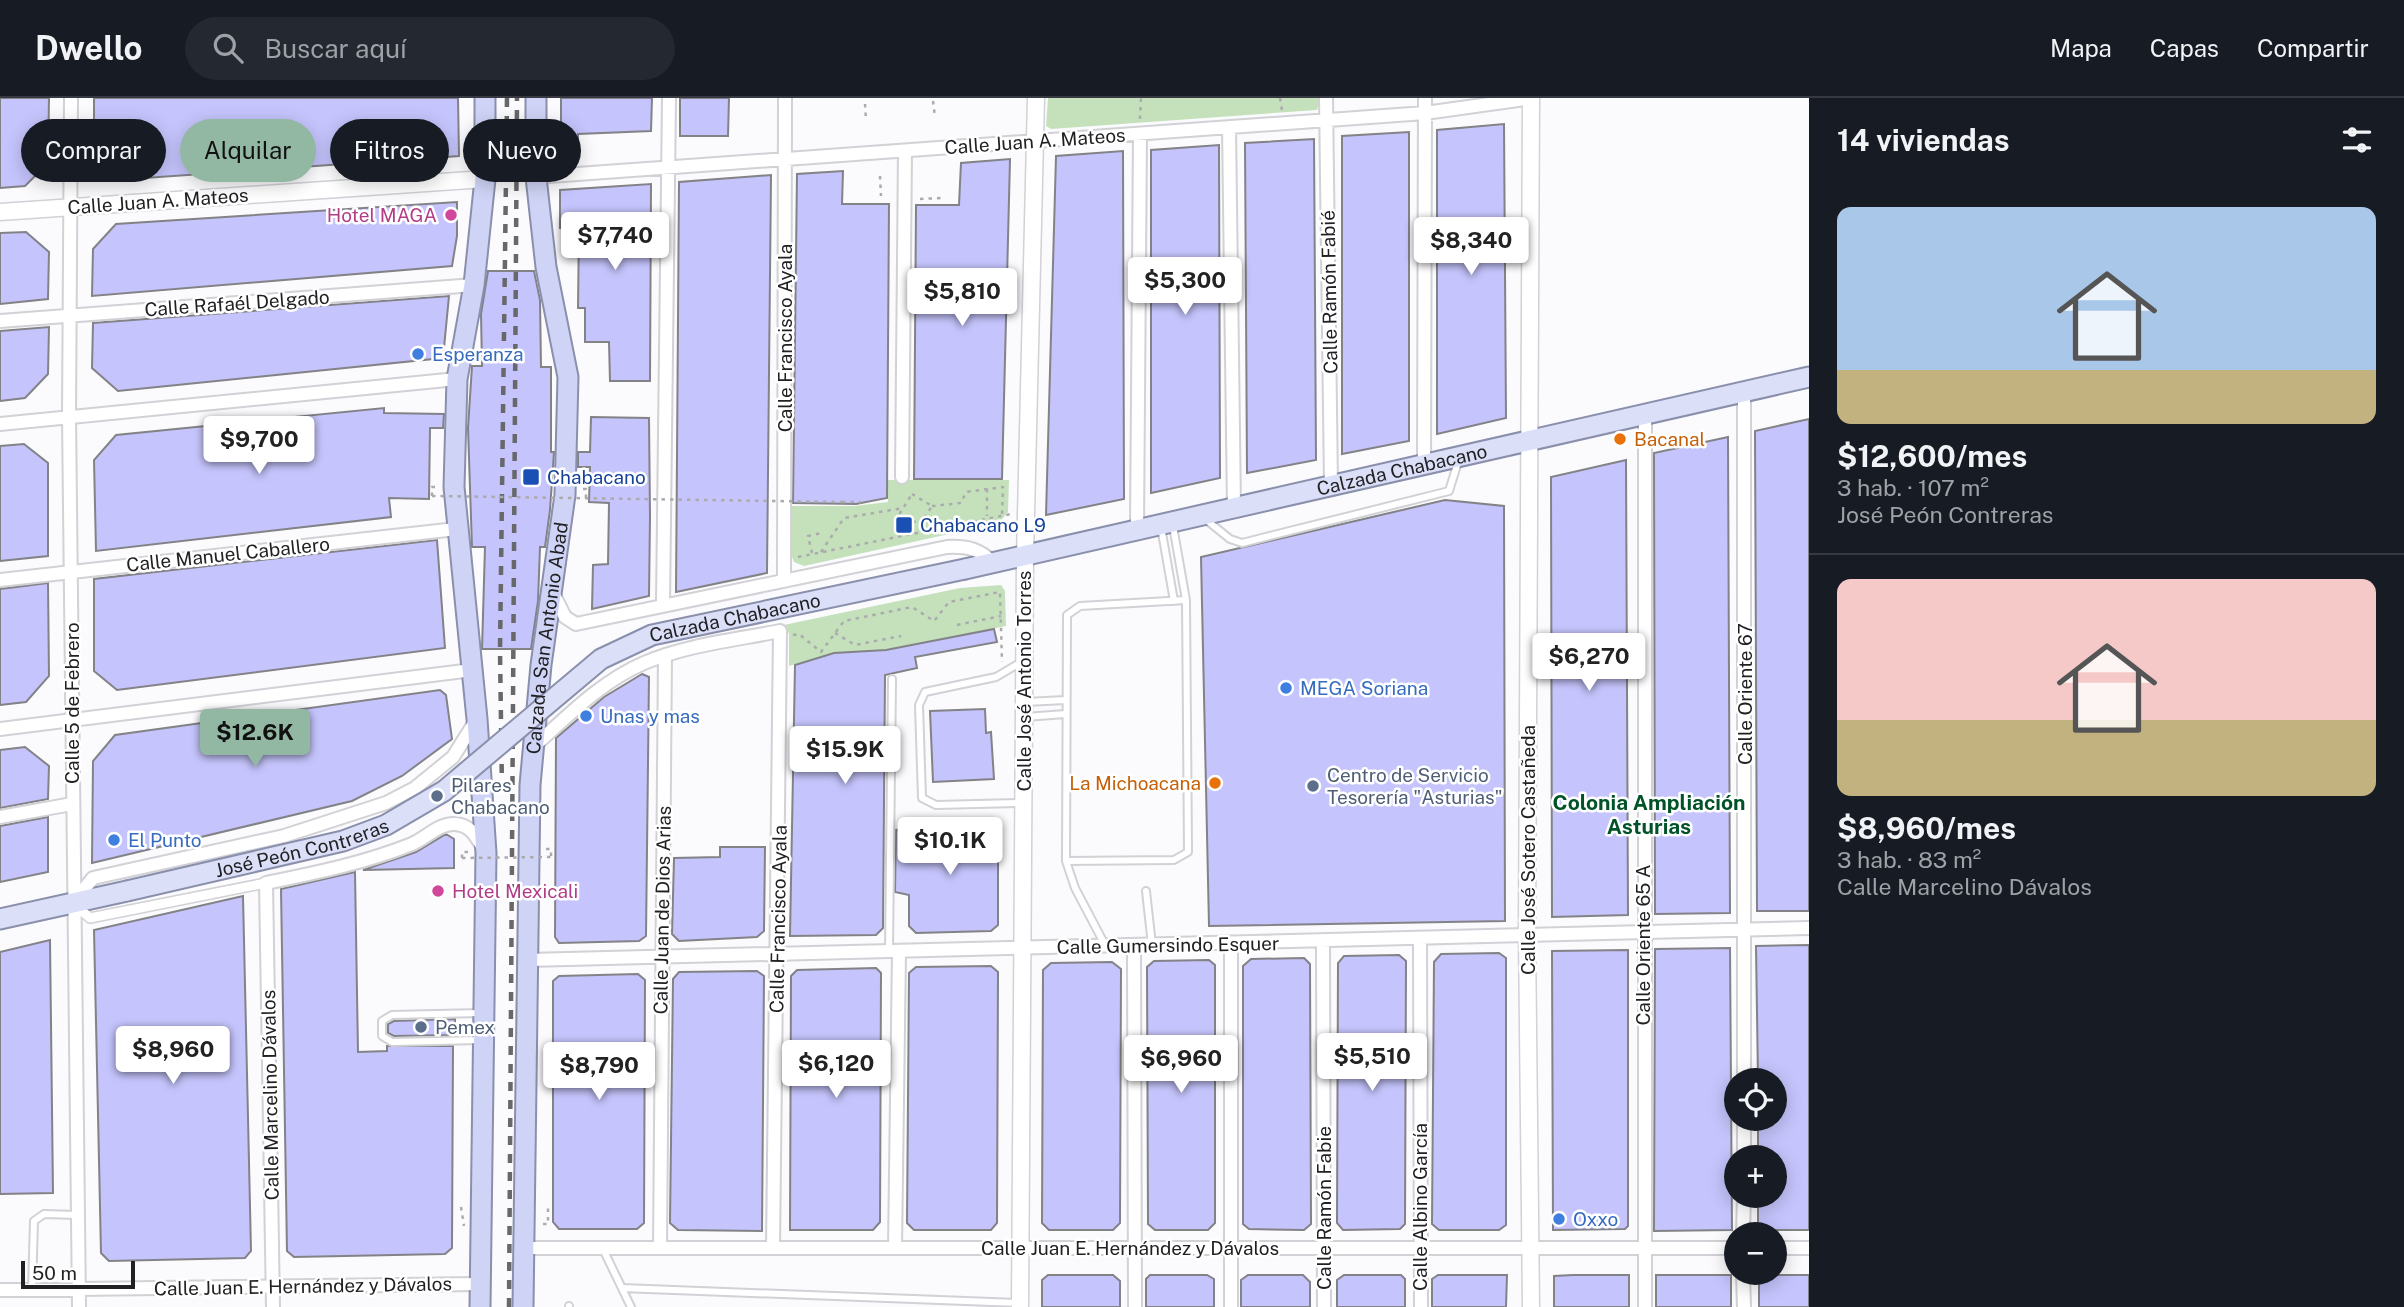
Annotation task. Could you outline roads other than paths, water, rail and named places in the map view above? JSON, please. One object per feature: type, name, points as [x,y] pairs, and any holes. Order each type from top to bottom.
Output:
[{"type":"highway","points":[[485,98],[485,119]]},
{"type":"highway","name":"Calzada San Antonio Abad","points":[[536,98],[536,119]]},
{"type":"highway","points":[[480,1307],[486,853],[477,719],[456,529],[454,487],[457,379],[474,285],[485,182]]},
{"type":"highway","name":"Calzada San Antonio Abad","points":[[523,1307],[532,748],[565,495],[568,377],[546,267],[537,182]]},
{"type":"main road","name":"Calzada Chabacano","points":[[506,738],[601,659],[652,635],[994,563],[1809,377]]},
{"type":"main road","name":"José Peón Contreras","points":[[0,919],[343,841],[386,825],[444,791],[506,738]]},
{"type":"street","name":"Calle 5 de Febrero","points":[[71,98],[71,720],[79,1307]]},
{"type":"street","points":[[663,604],[669,98]]},
{"type":"street","name":"Calle Francisco Ayala","points":[[784,579],[785,98]]},
{"type":"street","name":"Calle José Antonio Torres","points":[[1020,1305],[1025,556],[1036,98]]},
{"type":"street","name":"Calle Ramón Fabié","points":[[1326,98],[1331,486]]},
{"type":"street","points":[[1424,465],[1425,98]]},
{"type":"street","name":"Calle Juan A. Mateos","points":[[581,174],[1425,113],[1532,98]]},
{"type":"street","name":"Calle José Sotero Castañeda","points":[[1531,1307],[1527,935],[1532,98]]},
{"type":"street","points":[[1229,127],[1234,508]]},
{"type":"street","points":[[1137,530],[1140,134]]},
{"type":"street","points":[[902,477],[905,151]]},
{"type":"street","name":"Calle Juan A. Mateos","points":[[0,212],[463,180]]},
{"type":"street","name":"Calle Rafaél Delgado","points":[[0,321],[474,285]]},
{"type":"street","points":[[0,424],[457,379]]},
{"type":"street","name":"Calle Oriente 67","points":[[1744,392],[1744,1068]]},
{"type":"street","name":"Calle Oriente 65 A","points":[[1644,1307],[1645,415]]},
{"type":"street","name":"Calle Manuel Caballero","points":[[0,580],[456,529]]},
{"type":"street","name":"Calzada Chabacano","points":[[551,590],[565,617],[576,624],[947,547],[965,546],[981,551],[994,563]]},
{"type":"street","name":"Calle Francisco Ayala","points":[[773,1248],[780,631]]},
{"type":"street","name":"Calzada Chabacano","points":[[532,748],[592,694],[618,676],[666,655],[780,631]]},
{"type":"street","name":"Calle Juan de Dios Arias","points":[[660,1248],[660,958],[666,655]]},
{"type":"street","points":[[0,729],[472,670]]},
{"type":"street","name":"José Peón Contreras","points":[[73,903],[93,878],[284,836],[386,803],[415,788],[453,757],[477,719]]},
{"type":"street","points":[[0,817],[72,804]]},
{"type":"street","name":"José Peón Contreras","points":[[266,883],[360,861],[414,843],[449,824],[472,830],[486,853]]},
{"type":"street","points":[[73,903],[90,918],[266,883]]},
{"type":"street","name":"Calle Marcelino Dávalos","points":[[266,883],[273,1307]]},
{"type":"street","name":"Calle Gumersindo Esquer","points":[[528,960],[1809,928]]},
{"type":"street","name":"Calle Albino García","points":[[1420,938],[1421,1307]]},
{"type":"street","name":"Calle Ramón Fabie","points":[[1324,941],[1324,1307]]},
{"type":"street","points":[[1231,943],[1231,1307]]},
{"type":"street","points":[[1135,946],[1135,1307]]},
{"type":"street","points":[[894,952],[895,1248]]},
{"type":"street","name":"Calle Juan E. Hernández y Dávalos","points":[[524,1248],[1724,1248]]},
{"type":"street","points":[[1787,1248],[1809,1248]]},
{"type":"street","name":"Calle Juan E. Hernández y Dávalos","points":[[0,1290],[480,1284]]},
{"type":"street","points":[[1743,1285],[1744,1307]]},
{"type":"lane","points":[[1201,516],[1230,539],[1242,543],[1449,491],[1460,457]]},
{"type":"lane","points":[[1066,861],[1174,860],[1188,852],[1186,600],[1166,524]]},
{"type":"lane","points":[[1166,524],[1174,601]]},
{"type":"lane","points":[[1106,946],[1075,888],[1066,861],[1065,622],[1072,609],[1186,600]]},
{"type":"lane","points":[[1023,803],[928,803],[919,790],[919,705],[925,692],[996,677],[1024,660]]},
{"type":"lane","points":[[892,679],[894,952]]},
{"type":"lane","points":[[1024,710],[1065,700]]},
{"type":"lane","points":[[1024,710],[1065,714]]},
{"type":"lane","points":[[1146,891],[1152,945]]},
{"type":"lane","points":[[483,1013],[392,1015],[382,1021],[381,1031],[383,1036],[392,1042],[483,1040]]},
{"type":"lane","points":[[32,1290],[34,1221],[44,1214],[78,1214]]},
{"type":"lane","points":[[603,1248],[631,1307]]},
{"type":"lane","points":[[622,1288],[1020,1305]]},
{"type":"railway","points":[[502,791],[500,651],[507,98]]},
{"type":"railway","points":[[509,1307],[517,98]]},
{"type":"place","name":"Hotel MAGA","points":[[451,215]]},
{"type":"place","name":"Esperanza","points":[[418,354]]},
{"type":"place","name":"Bacanal","points":[[1620,439]]},
{"type":"place","name":"Chabacano","points":[[531,477]]},
{"type":"place","name":"Chabacano L9","points":[[904,525]]},
{"type":"place","name":"MEGA Soriana","points":[[1286,688]]},
{"type":"place","name":"Unas y mas","points":[[586,716]]},
{"type":"place","name":"La Michoacana","points":[[1215,783]]},
{"type":"place","name":"Centro de Servicio Tesorería \"Asturias\"","points":[[1313,786]]},
{"type":"place","name":"Pilares Chabacano","points":[[437,796]]},
{"type":"place","name":"El Punto","points":[[114,840]]},
{"type":"place","name":"Hotel Mexicali","points":[[438,891]]},
{"type":"place","name":"Pemex","points":[[421,1027]]},
{"type":"place","name":"Oxxo","points":[[1559,1219]]},
{"type":"district","name":"Colonia Ampliación Asturias","points":[[1649,814]]}]
